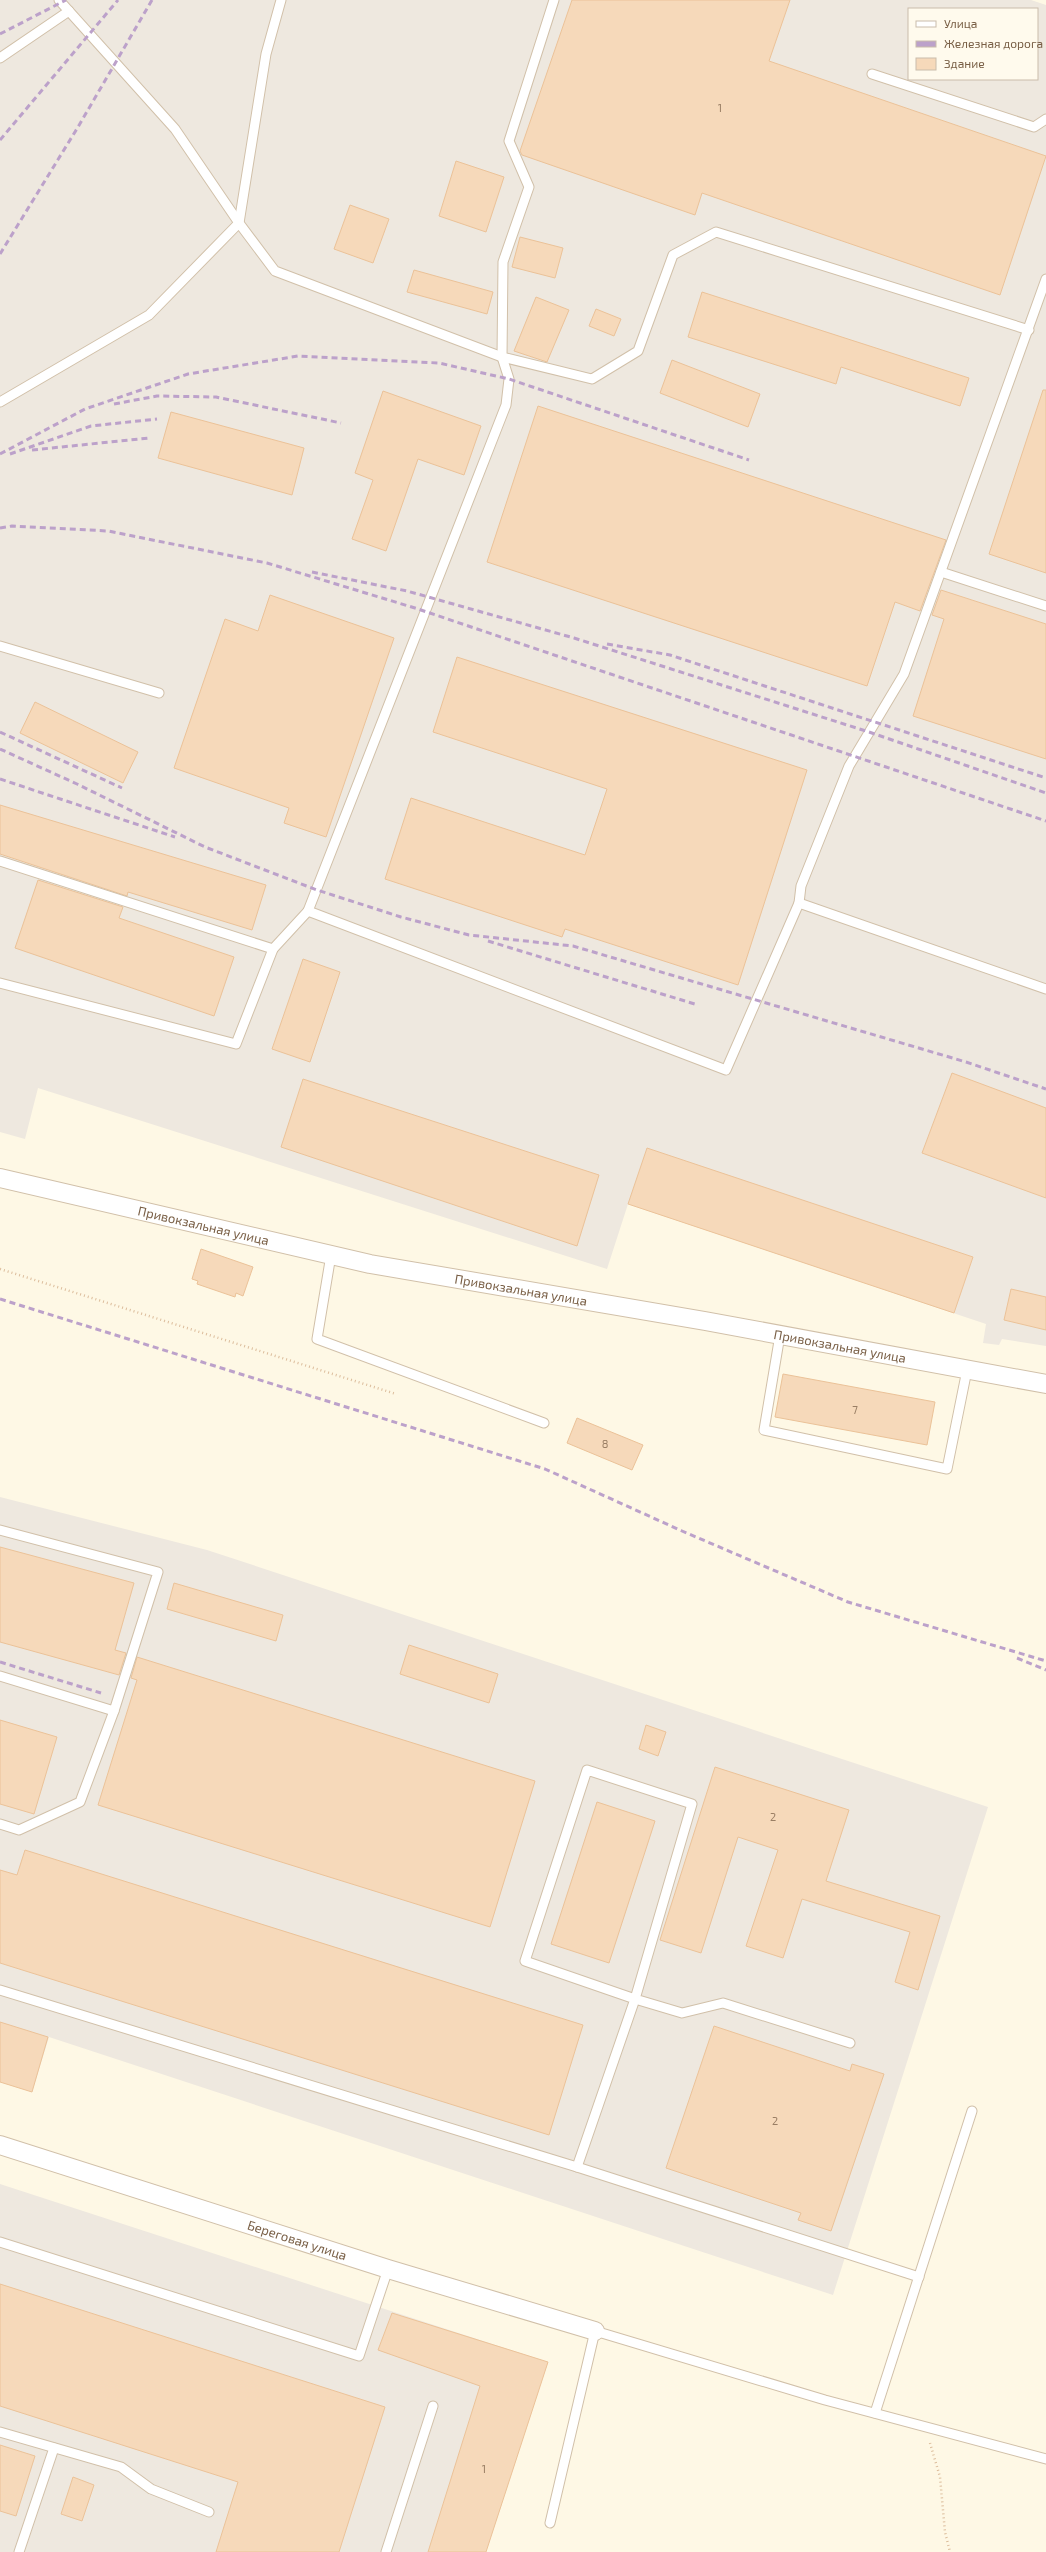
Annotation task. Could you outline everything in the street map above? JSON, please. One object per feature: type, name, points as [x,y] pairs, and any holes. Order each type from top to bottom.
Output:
[{"type":"street","name":"Привокзальная улица","points":[[0,1178],[370,1264],[780,1335],[1046,1384]]},
{"type":"street","name":"Береговая улица","points":[[0,2145],[388,2269],[595,2331]]},
{"type":"lane","points":[[59,0],[175,129],[239,223],[275,271],[502,357],[592,379],[638,351],[673,255],[716,232],[1029,330]]},
{"type":"lane","points":[[0,402],[149,315],[239,223],[266,54],[281,0]]},
{"type":"lane","points":[[0,983],[236,1044],[273,949],[308,911],[506,405],[509,379],[502,357],[503,262],[529,187],[509,141],[554,0]]},
{"type":"lane","points":[[0,58],[69,11]]},
{"type":"lane","points":[[872,74],[1034,127],[1046,119]]},
{"type":"lane","points":[[308,911],[726,1070],[799,903],[801,886],[849,766],[904,674],[1029,330],[1046,279]]},
{"type":"lane","points":[[941,572],[1046,606]]},
{"type":"lane","points":[[0,646],[159,693]]},
{"type":"lane","points":[[0,861],[273,949]]},
{"type":"lane","points":[[799,903],[1046,989]]},
{"type":"lane","points":[[331,1255],[317,1339],[544,1423]]},
{"type":"lane","points":[[780,1335],[764,1430],[947,1469],[967,1370]]},
{"type":"lane","points":[[0,1530],[158,1572],[114,1710],[80,1802],[19,1830],[0,1824]]},
{"type":"lane","points":[[0,1676],[114,1710]]},
{"type":"lane","points":[[577,2167],[635,2000],[692,1804],[587,1770],[525,1960],[635,2000],[682,2013],[723,2004],[850,2043]]},
{"type":"lane","points":[[0,1990],[577,2167],[920,2277]]},
{"type":"lane","points":[[875,2413],[920,2277],[972,2111]]},
{"type":"lane","points":[[0,2242],[359,2356],[388,2269]]},
{"type":"lane","points":[[550,2523],[595,2331],[875,2413],[1046,2459]]},
{"type":"lane","points":[[386,2552],[433,2406]]},
{"type":"lane","points":[[0,2432],[121,2467],[151,2489],[209,2512]]},
{"type":"lane","points":[[19,2552],[54,2448]]},
{"type":"path","points":[[0,1269],[396,1394]]},
{"type":"path","points":[[925,2426],[940,2476],[945,2532],[950,2552]]},
{"type":"shaded area","points":[[0,0],[1031,0],[1046,5],[1046,1346],[1002,1339],[999,1345],[983,1343],[986,1324],[628,1204],[607,1269],[38,1088],[25,1139],[0,1132]]},
{"type":"shaded area","points":[[0,1497],[207,1550],[988,1807],[833,2295],[49,2037],[32,2092],[0,2082]]},
{"type":"shaded area","points":[[0,2184],[548,2362],[486,2552],[0,2552]]},
{"type":"building","points":[[572,0],[790,0],[769,61],[1046,156],[1000,295],[702,193],[695,215],[522,155],[520,151]]},
{"type":"building","points":[[456,161],[504,177],[486,232],[439,216]]},
{"type":"building","points":[[350,205],[389,219],[373,263],[334,249]]},
{"type":"building","points":[[520,237],[563,248],[555,278],[512,267]]},
{"type":"building","points":[[414,270],[493,292],[487,314],[407,292]]},
{"type":"building","points":[[702,292],[969,378],[960,406],[841,367],[836,384],[688,337]]},
{"type":"building","points":[[536,297],[569,310],[547,362],[514,351]]},
{"type":"building","points":[[596,309],[621,319],[614,336],[589,326]]},
{"type":"building","points":[[672,360],[760,394],[748,427],[660,393]]},
{"type":"building","points":[[1043,390],[1046,390],[1046,573],[989,554]]},
{"type":"building","points":[[383,391],[481,426],[464,475],[418,459],[386,551],[352,539],[373,480],[355,473]]},
{"type":"building","points":[[538,406],[946,540],[920,611],[895,602],[867,686],[487,562]]},
{"type":"building","points":[[171,412],[304,448],[292,495],[158,458]]},
{"type":"building","points":[[941,590],[1046,624],[1046,759],[913,716],[944,619],[932,615]]},
{"type":"building","points":[[270,595],[394,638],[326,837],[284,823],[289,808],[174,768],[225,619],[258,631]]},
{"type":"building","points":[[457,657],[807,770],[738,985],[565,929],[562,937],[385,879],[411,798],[585,855],[607,789],[433,732]]},
{"type":"building","points":[[35,702],[138,752],[123,783],[20,733]]},
{"type":"building","points":[[0,805],[266,885],[252,930],[128,892],[127,896],[0,854]]},
{"type":"building","points":[[38,880],[123,907],[119,918],[234,957],[214,1016],[15,948]]},
{"type":"building","points":[[303,959],[340,972],[310,1062],[272,1049]]},
{"type":"building","points":[[952,1073],[1046,1108],[1046,1198],[922,1153]]},
{"type":"building","points":[[303,1079],[599,1175],[577,1246],[281,1147]]},
{"type":"building","points":[[647,1148],[973,1257],[954,1313],[628,1204]]},
{"type":"building","points":[[201,1249],[253,1267],[243,1296],[236,1293],[235,1297],[197,1284],[198,1281],[192,1279]]},
{"type":"building","points":[[1011,1289],[1046,1297],[1046,1330],[1004,1320]]},
{"type":"building","points":[[783,1374],[935,1402],[927,1445],[775,1417]]},
{"type":"building","points":[[577,1418],[643,1445],[632,1470],[567,1443]]},
{"type":"building","points":[[0,1547],[134,1583],[115,1650],[126,1653],[119,1675],[0,1642]]},
{"type":"building","points":[[174,1583],[283,1615],[276,1641],[167,1609]]},
{"type":"building","points":[[409,1645],[498,1674],[489,1703],[400,1674]]},
{"type":"building","points":[[137,1657],[535,1781],[490,1927],[98,1805],[137,1680],[131,1678]]},
{"type":"building","points":[[0,1720],[57,1737],[34,1814],[0,1804]]},
{"type":"building","points":[[646,1725],[666,1732],[658,1756],[639,1749]]},
{"type":"building","points":[[715,1767],[849,1810],[826,1881],[940,1916],[918,1990],[895,1982],[910,1932],[802,1899],[783,1958],[746,1946],[778,1850],[738,1837],[701,1953],[660,1940]]},
{"type":"building","points":[[597,1802],[655,1821],[609,1963],[551,1944]]},
{"type":"building","points":[[25,1850],[583,2025],[549,2135],[0,1963],[0,1870],[17,1875]]},
{"type":"building","points":[[0,2022],[48,2037],[32,2092],[0,2082]]},
{"type":"building","points":[[714,2026],[850,2071],[852,2064],[884,2074],[831,2231],[798,2220],[801,2213],[666,2168]]},
{"type":"building","points":[[0,2284],[385,2407],[339,2552],[216,2552],[238,2482],[0,2406]]},
{"type":"building","points":[[392,2313],[548,2362],[486,2552],[428,2552],[480,2386],[378,2350]]},
{"type":"building","points":[[0,2445],[35,2456],[16,2516],[0,2511]]},
{"type":"building","points":[[73,2477],[94,2485],[82,2521],[61,2514]]},
{"type":"railway","points":[[0,34],[66,0]]},
{"type":"railway","points":[[0,140],[118,0]]},
{"type":"railway","points":[[0,254],[78,127],[152,0]]},
{"type":"railway","points":[[0,454],[85,409],[188,374],[298,356],[439,363],[509,379],[749,460]]},
{"type":"railway","points":[[114,404],[157,396],[216,397],[341,423]]},
{"type":"railway","points":[[10,454],[91,426],[157,419]]},
{"type":"railway","points":[[32,450],[149,438]]},
{"type":"railway","points":[[0,528],[12,526],[108,531],[267,563],[415,608],[1046,821]]},
{"type":"railway","points":[[312,572],[407,591],[574,638],[869,732],[1046,793]]},
{"type":"railway","points":[[607,644],[670,655],[1046,778]]},
{"type":"railway","points":[[0,732],[122,788]]},
{"type":"railway","points":[[0,749],[77,784],[205,847],[317,890],[401,917],[469,935],[573,946],[966,1062],[1046,1089]]},
{"type":"railway","points":[[0,779],[175,837]]},
{"type":"railway","points":[[488,941],[698,1005]]},
{"type":"railway","points":[[0,1299],[545,1469],[682,1531],[848,1602],[1046,1661]]},
{"type":"railway","points":[[1017,1658],[1046,1670]]},
{"type":"railway","points":[[0,1662],[101,1693]]}]
